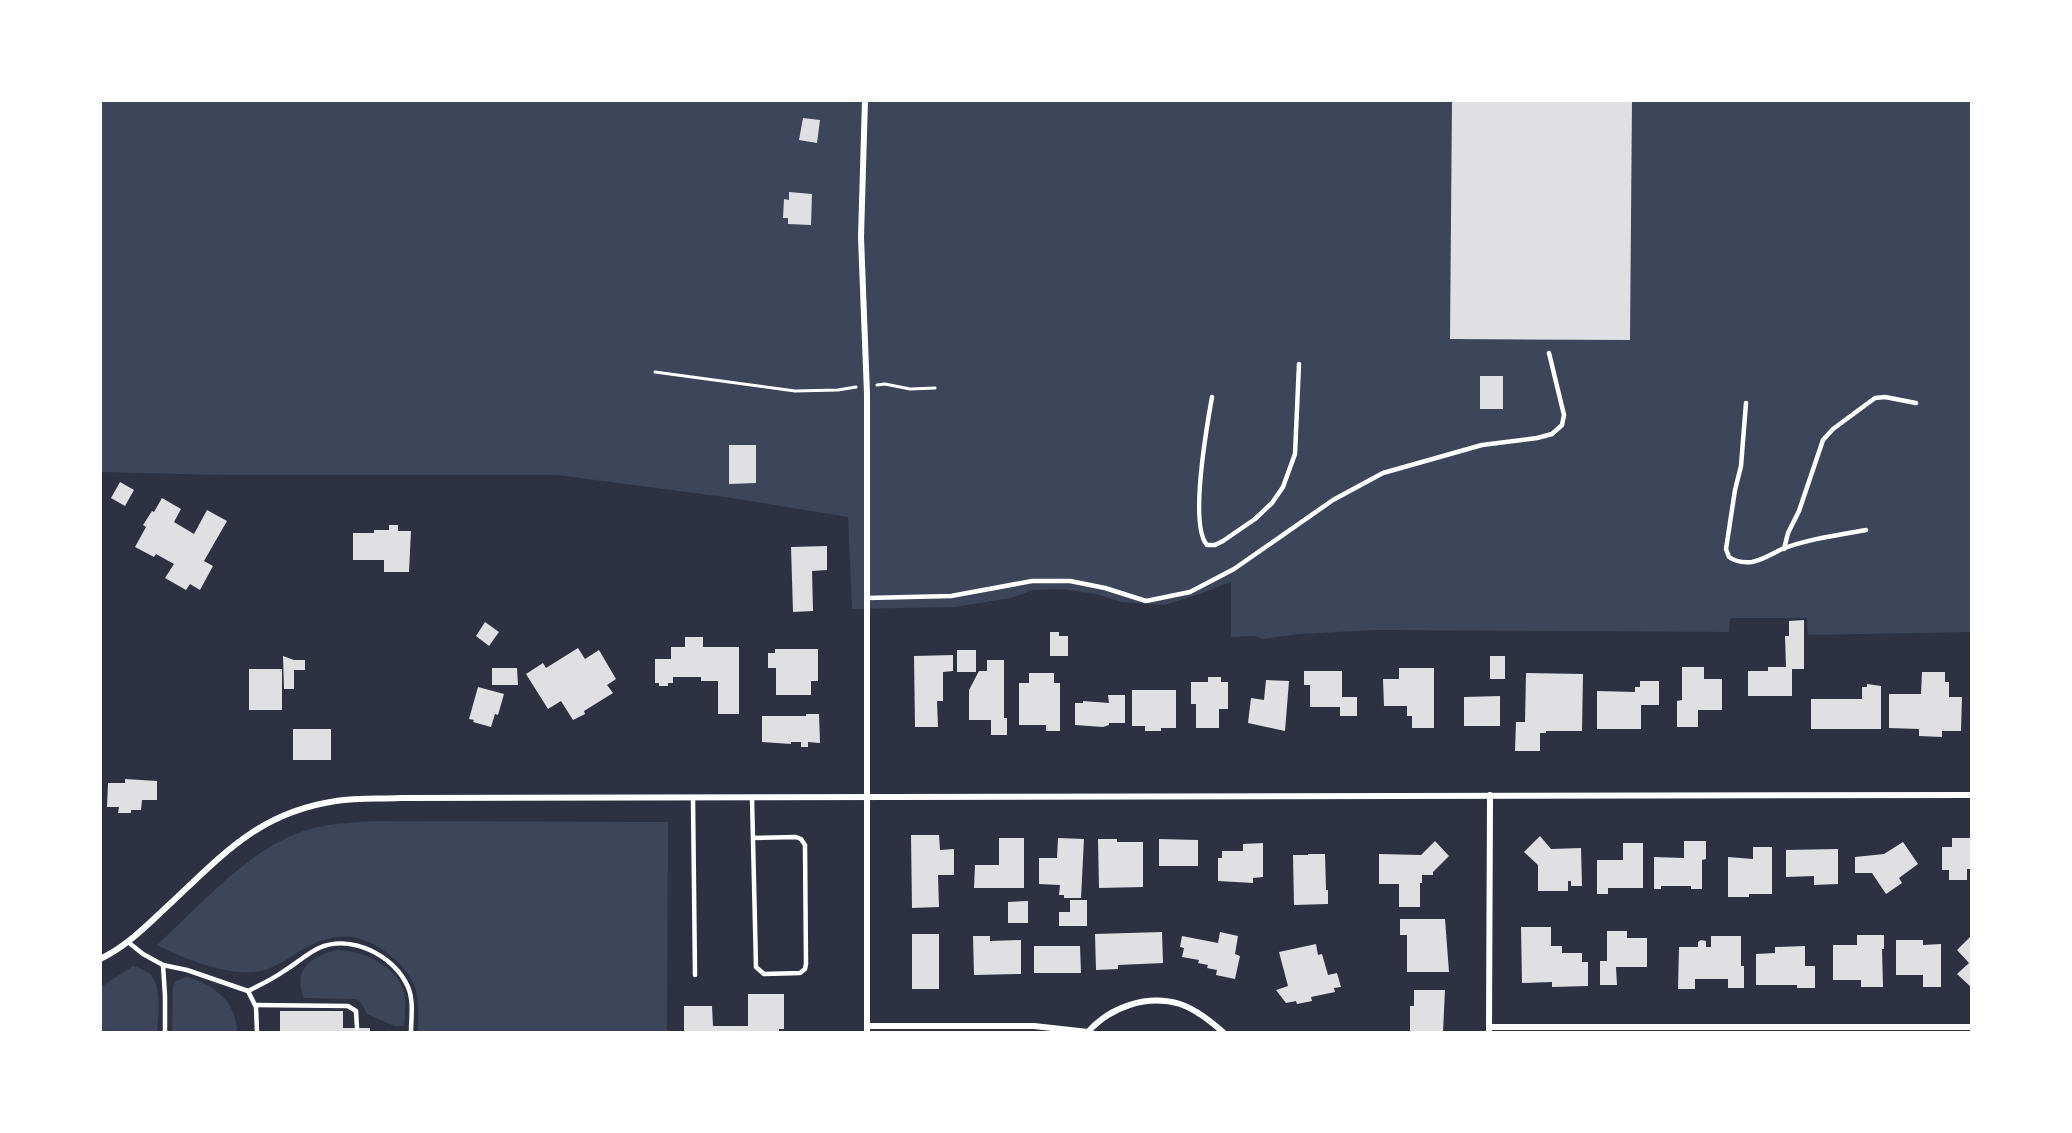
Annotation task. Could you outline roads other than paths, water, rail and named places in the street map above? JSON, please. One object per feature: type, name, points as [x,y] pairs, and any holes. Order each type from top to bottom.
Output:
[{"type":"street","points":[[864,100],[861,237],[867,386],[867,1029],[1034,1026],[1088,1032],[1100,1019],[1120,1008],[1148,1002],[1164,1002],[1180,1004],[1195,1011],[1223,1032]]},
{"type":"street","points":[[1490,795],[1489,1030],[1971,1027]]},
{"type":"street","points":[[100,959],[128,942],[234,844],[262,825],[297,809],[339,800],[1971,795]]},
{"type":"lane","points":[[867,598],[951,596],[1032,581],[1070,581],[1146,600],[1190,592],[1234,569],[1333,500],[1383,473],[1482,445],[1552,434],[1562,425],[1564,415],[1548,353]]},
{"type":"lane","points":[[1212,397],[1201,461],[1201,539],[1207,545],[1215,545],[1247,525],[1272,503],[1283,487],[1295,454],[1299,364]]},
{"type":"lane","points":[[1784,549],[1788,532],[1799,511],[1823,440],[1833,429],[1875,398],[1885,397],[1916,403]]},
{"type":"lane","points":[[1746,403],[1741,466],[1726,549],[1729,557],[1741,562],[1763,559],[1784,549],[1827,537],[1866,530]]},
{"type":"lane","points":[[693,798],[695,975]]},
{"type":"lane","points":[[752,798],[756,967],[764,974],[800,973],[805,969],[806,964],[805,845],[801,839],[796,837],[753,838]]},
{"type":"lane","points":[[128,942],[163,965],[187,970],[248,991],[258,1015],[257,1032]]},
{"type":"lane","points":[[248,991],[284,972],[318,948],[342,943],[355,945],[388,961],[404,978],[411,998],[411,1032]]},
{"type":"lane","points":[[163,965],[165,1032]]},
{"type":"lane","points":[[255,1005],[348,1006],[356,1011],[357,1028]]}]
